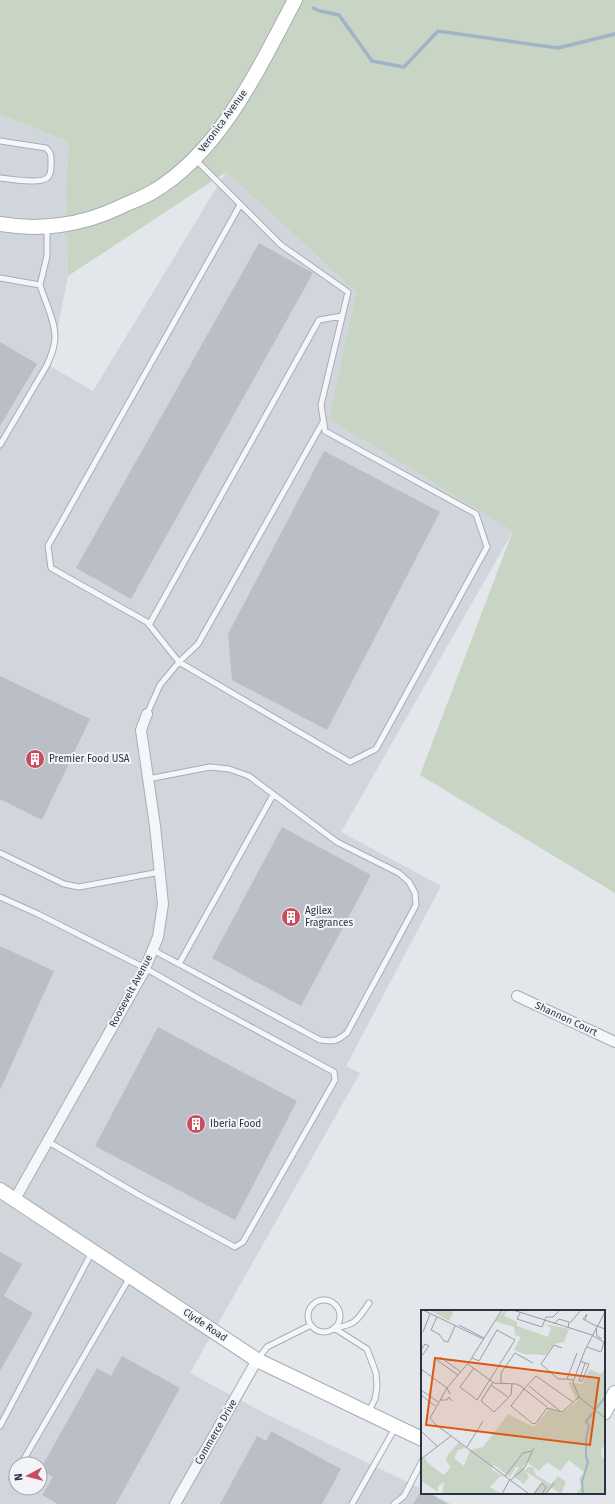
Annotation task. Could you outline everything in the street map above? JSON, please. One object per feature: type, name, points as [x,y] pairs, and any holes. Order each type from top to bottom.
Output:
[{"type":"street","name":"Veronica Avenue","points":[[0,224],[34,227],[84,221],[110,212],[154,191],[177,175],[194,159],[216,134],[248,88],[295,0]]},
{"type":"street","name":"Roosevelt Avenue","points":[[15,1199],[145,968],[158,937],[163,904],[155,826],[141,730],[147,714]]},
{"type":"street","name":"Shannon Court","points":[[517,996],[615,1042]]},
{"type":"street","name":"Clyde Road","points":[[0,1190],[257,1360],[421,1439]]},
{"type":"street","name":"Commerce Drive","points":[[174,1504],[257,1360]]},
{"type":"street","points":[[605,1411],[615,1393]]},
{"type":"lane","points":[[0,142],[46,148],[50,152],[51,157],[50,174],[48,178],[42,181],[0,178]]},
{"type":"lane","points":[[194,159],[281,245],[348,292],[321,405],[324,431],[476,514],[487,547],[376,749],[350,762],[179,662],[147,622],[51,568],[48,546],[240,205]]},
{"type":"lane","points":[[0,446],[47,365],[53,351],[55,337],[53,321],[40,285],[47,256],[47,226]]},
{"type":"lane","points":[[0,278],[40,285]]},
{"type":"lane","points":[[149,625],[319,320],[342,316]]},
{"type":"lane","points":[[147,714],[160,685],[179,662],[198,644],[323,422]]},
{"type":"lane","points":[[148,779],[210,767],[229,769],[249,776],[337,842],[399,873],[409,882],[415,892],[416,905],[347,1033],[338,1041],[330,1042],[320,1040],[153,950]]},
{"type":"lane","points":[[179,964],[273,795]]},
{"type":"lane","points":[[0,853],[64,884],[79,887],[160,872]]},
{"type":"lane","points":[[0,897],[38,914],[145,968],[207,1004],[334,1072],[335,1080],[243,1242],[235,1246],[137,1194],[47,1141]]},
{"type":"lane","points":[[0,1426],[93,1251]]},
{"type":"lane","points":[[26,1456],[131,1276]]},
{"type":"lane","points":[[334,1328],[337,1324],[339,1314],[335,1305],[326,1300],[320,1300],[312,1306],[308,1315],[311,1325],[315,1329],[324,1332],[334,1328],[348,1326],[359,1318],[368,1303]]},
{"type":"lane","points":[[257,1360],[267,1347],[311,1325]]},
{"type":"lane","points":[[334,1328],[367,1349],[376,1373],[377,1387],[376,1399],[368,1413]]},
{"type":"lane","points":[[352,1504],[396,1427]]},
{"type":"lane","points":[[394,1504],[404,1496],[421,1463]]},
{"type":"shaded area","points":[[0,114],[69,142],[66,188],[68,276],[50,366],[93,391],[226,172],[356,292],[329,419],[513,531],[341,832],[441,886],[346,1066],[360,1073],[190,1373],[264,1413],[421,1489],[421,1494],[431,1494],[451,1504],[0,1504]]},
{"type":"green space","points":[[0,0],[615,0],[615,893],[420,775],[513,531],[329,419],[356,292],[226,172],[68,276],[66,188],[69,142],[0,114]]},
{"type":"building","points":[[259,243],[313,273],[131,599],[76,568]]},
{"type":"building","points":[[0,342],[37,364],[0,426]]},
{"type":"building","points":[[324,451],[440,512],[327,730],[232,680],[228,634]]},
{"type":"building","name":"Premier Food USA","points":[[0,676],[90,719],[42,820],[0,799]]},
{"type":"building","name":"Agilex Fragrances","points":[[282,827],[371,875],[301,1006],[212,958]]},
{"type":"building","points":[[0,946],[54,971],[0,1090]]},
{"type":"building","name":"Iberia Food","points":[[158,1027],[297,1101],[235,1220],[95,1146]]},
{"type":"building","points":[[0,1252],[22,1264],[4,1296],[33,1313],[0,1371]]},
{"type":"building","points":[[122,1356],[180,1388],[116,1504],[58,1504],[44,1496],[48,1496],[48,1485],[53,1477],[48,1474],[48,1456],[97,1368],[111,1376]]},
{"type":"building","points":[[271,1431],[341,1469],[322,1504],[220,1504],[257,1436],[266,1441]]},
{"type":"building","points":[[421,1493],[431,1494],[448,1504],[413,1504]]},
{"type":"waterway","points":[[313,8],[339,15],[372,61],[404,67],[438,31],[558,48],[615,34]]},
{"type":"place","name":"Premier Food USA","points":[[35,759]]},
{"type":"place","name":"Agilex Fragrances","points":[[291,917]]},
{"type":"place","name":"Iberia Food","points":[[196,1124]]}]
